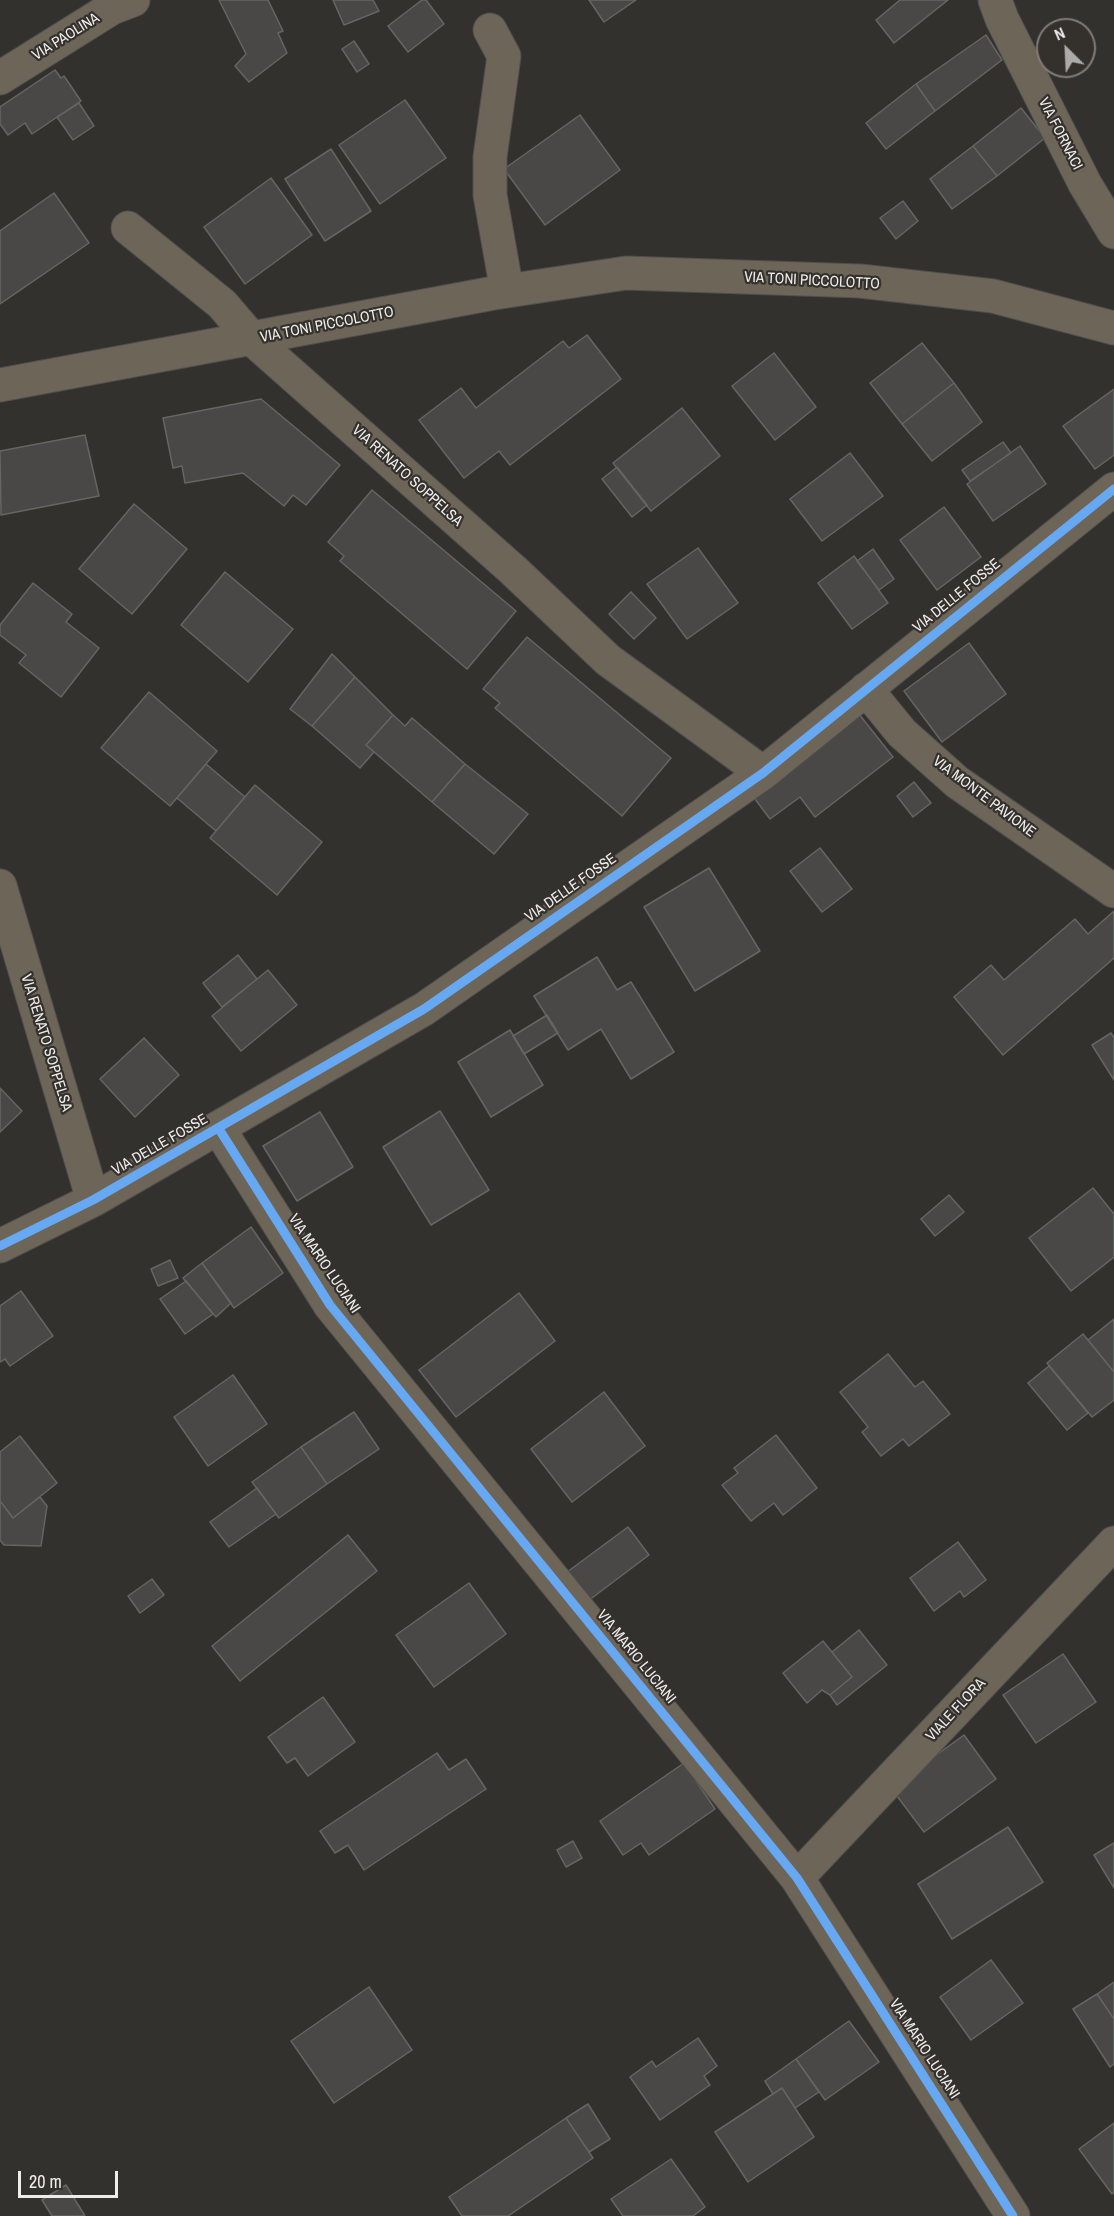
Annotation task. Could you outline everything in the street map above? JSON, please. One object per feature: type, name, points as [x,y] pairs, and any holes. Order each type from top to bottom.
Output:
[{"type":"street","name":"VIA PAOLINA","points":[[0,78],[112,8],[133,0]]},
{"type":"street","name":"VIA FORNACI","points":[[995,0],[1002,19],[1085,184],[1114,232]]},
{"type":"street","points":[[490,30],[504,56],[490,157],[490,195],[507,291]]},
{"type":"street","name":"VIA RENATO SOPPELSA","points":[[128,228],[222,304],[252,339],[513,570],[608,660],[763,773]]},
{"type":"street","name":"VIA TONI PICCOLOTTO","points":[[252,339],[507,291],[626,273],[860,281],[993,296],[1114,328]]},
{"type":"street","points":[[0,385],[252,339]]},
{"type":"street","name":"VIA DELLE FOSSE","points":[[0,1246],[93,1200],[424,1009],[763,773],[1114,489]]},
{"type":"street","name":"VIA MONTE PAVIONE","points":[[866,689],[902,733],[957,782],[1114,891]]},
{"type":"street","name":"VIA RENATO SOPPELSA","points":[[0,886],[6,913],[93,1200]]},
{"type":"street","name":"VIA MARIO LUCIANI","points":[[219,1129],[330,1305],[797,1878],[1013,2216]]},
{"type":"street","name":"VIALE FLORA","points":[[797,1878],[1114,1543]]},
{"type":"building","points":[[219,0],[268,0],[283,31],[278,33],[287,53],[249,82],[235,66],[246,54]]},
{"type":"building","points":[[333,0],[373,0],[379,11],[344,25]]},
{"type":"building","points":[[422,0],[426,0],[444,24],[408,52],[388,26]]},
{"type":"building","points":[[589,0],[636,0],[604,22]]},
{"type":"building","points":[[900,0],[948,0],[894,43],[876,20]]},
{"type":"building","points":[[986,35],[1002,60],[935,111],[916,84]]},
{"type":"building","points":[[354,41],[369,64],[357,72],[342,49]]},
{"type":"building","points":[[55,70],[61,78],[64,76],[81,101],[32,134],[25,123],[8,135],[0,124],[0,107]]},
{"type":"building","points":[[916,84],[935,111],[886,149],[866,123]]},
{"type":"building","points":[[405,100],[446,158],[380,204],[339,145]]},
{"type":"building","points":[[79,103],[94,126],[73,140],[57,117]]},
{"type":"building","points":[[1021,108],[1045,138],[997,176],[973,146]]},
{"type":"building","points":[[580,115],[620,170],[545,225],[504,169]]},
{"type":"building","points":[[973,146],[997,176],[952,209],[930,179]]},
{"type":"building","points":[[331,149],[371,211],[325,241],[285,179]]},
{"type":"building","points":[[271,178],[312,235],[245,284],[204,227]]},
{"type":"building","points":[[54,193],[89,243],[0,304],[0,231]]},
{"type":"building","points":[[903,201],[918,221],[896,239],[880,218]]},
{"type":"building","points":[[587,335],[621,379],[510,465],[499,451],[464,478],[419,420],[461,388],[476,408],[563,341],[569,348]]},
{"type":"building","points":[[922,343],[954,383],[902,424],[870,383]]},
{"type":"building","points":[[774,353],[816,407],[775,440],[732,386]]},
{"type":"building","points":[[954,383],[982,422],[932,461],[902,424]]},
{"type":"building","points":[[1114,389],[1114,455],[1095,469],[1063,426]]},
{"type":"building","points":[[261,399],[340,465],[306,505],[293,495],[284,506],[243,473],[185,483],[182,466],[173,468],[163,418]]},
{"type":"building","points":[[682,408],[720,456],[651,511],[613,463]]},
{"type":"building","points":[[85,435],[99,496],[1,515],[0,451]]},
{"type":"building","points":[[1003,442],[1011,453],[970,481],[962,470]]},
{"type":"building","points":[[1020,446],[1046,484],[993,521],[967,484]]},
{"type":"building","points":[[850,453],[883,496],[822,541],[790,499]]},
{"type":"building","points":[[617,467],[647,505],[632,517],[602,479]]},
{"type":"building","points":[[372,490],[516,611],[467,669],[340,561],[344,556],[328,542]]},
{"type":"building","points":[[134,504],[187,549],[132,614],[79,569]]},
{"type":"building","points":[[944,507],[981,557],[937,590],[900,540]]},
{"type":"building","points":[[698,548],[738,603],[687,639],[647,584]]},
{"type":"building","points":[[873,549],[894,579],[879,590],[857,561]]},
{"type":"building","points":[[854,556],[888,603],[852,629],[818,583]]},
{"type":"building","points":[[225,572],[293,629],[248,682],[181,625]]},
{"type":"building","points":[[33,583],[72,614],[66,622],[99,648],[61,697],[19,663],[26,655],[0,635],[0,625]]},
{"type":"building","points":[[631,592],[656,618],[634,639],[609,614]]},
{"type":"building","points":[[527,637],[671,758],[622,816],[495,708],[500,703],[483,689]]},
{"type":"building","points":[[969,643],[1006,694],[942,742],[904,691]]},
{"type":"building","points":[[332,654],[355,677],[312,726],[290,709]]},
{"type":"building","points":[[355,677],[393,715],[366,745],[374,752],[360,768],[312,726]]},
{"type":"building","points":[[149,692],[217,751],[170,806],[101,748]]},
{"type":"building","points":[[855,709],[893,757],[815,817],[800,797],[770,819],[752,795]]},
{"type":"building","points":[[393,715],[405,726],[412,718],[465,764],[432,802],[366,745]]},
{"type":"building","points":[[206,764],[245,797],[216,831],[177,798]]},
{"type":"building","points":[[465,764],[528,814],[494,854],[432,802]]},
{"type":"building","points":[[914,782],[931,803],[913,817],[897,796]]},
{"type":"building","points":[[255,785],[322,842],[277,895],[210,838]]},
{"type":"building","points":[[820,848],[852,889],[822,912],[790,871]]},
{"type":"building","points":[[709,868],[760,951],[695,991],[644,907]]},
{"type":"building","points":[[1114,911],[1114,958],[1003,1055],[954,997],[991,965],[1004,980],[1075,919],[1088,934]]},
{"type":"building","points":[[238,955],[257,979],[222,1007],[203,983]]},
{"type":"building","points":[[597,957],[617,990],[631,982],[674,1052],[631,1079],[601,1029],[568,1050],[534,996]]},
{"type":"building","points":[[268,970],[297,1005],[241,1051],[212,1016]]},
{"type":"building","points":[[547,1015],[558,1033],[524,1054],[513,1036]]},
{"type":"building","points":[[510,1030],[543,1085],[491,1117],[458,1062]]},
{"type":"building","points":[[1111,1033],[1114,1038],[1114,1080],[1092,1045]]},
{"type":"building","points":[[144,1038],[179,1075],[135,1117],[100,1079]]},
{"type":"building","points":[[0,1088],[22,1111],[0,1132]]},
{"type":"building","points":[[440,1111],[489,1190],[431,1225],[383,1147]]},
{"type":"building","points":[[320,1112],[353,1167],[297,1201],[263,1146]]},
{"type":"building","points":[[1093,1188],[1114,1214],[1114,1257],[1071,1291],[1029,1238]]},
{"type":"building","points":[[949,1195],[964,1212],[935,1236],[921,1219]]},
{"type":"building","points":[[251,1227],[283,1273],[234,1308],[202,1263]]},
{"type":"building","points":[[170,1260],[178,1278],[158,1286],[151,1269]]},
{"type":"building","points":[[202,1263],[231,1303],[216,1317],[183,1278]]},
{"type":"building","points":[[186,1281],[213,1314],[185,1334],[160,1299]]},
{"type":"building","points":[[21,1291],[53,1336],[10,1366],[5,1359],[0,1362],[0,1306]]},
{"type":"building","points":[[519,1293],[555,1341],[456,1417],[419,1370]]},
{"type":"building","points":[[1114,1319],[1114,1372],[1088,1340]]},
{"type":"building","points":[[1083,1334],[1114,1372],[1114,1400],[1092,1417],[1047,1363]]},
{"type":"building","points":[[888,1354],[915,1387],[923,1381],[950,1414],[909,1446],[903,1439],[881,1456],[862,1432],[868,1427],[840,1392]]},
{"type":"building","points":[[1049,1366],[1088,1413],[1067,1430],[1028,1383]]},
{"type":"building","points":[[233,1375],[267,1424],[208,1466],[174,1417]]},
{"type":"building","points":[[604,1392],[645,1446],[572,1502],[531,1449]]},
{"type":"building","points":[[354,1412],[379,1449],[327,1484],[301,1447]]},
{"type":"building","points":[[776,1435],[817,1488],[783,1515],[774,1503],[751,1521],[722,1485],[738,1473],[734,1468]]},
{"type":"building","points":[[20,1436],[57,1483],[13,1518],[0,1501],[0,1452]]},
{"type":"building","points":[[301,1447],[327,1484],[279,1518],[252,1482]]},
{"type":"building","points":[[257,1488],[276,1514],[229,1547],[210,1522]]},
{"type":"building","points":[[40,1497],[47,1506],[41,1546],[4,1545],[0,1540],[0,1501],[13,1518]]},
{"type":"building","points":[[628,1527],[649,1555],[580,1607],[559,1578]]},
{"type":"building","points":[[348,1535],[377,1571],[240,1681],[212,1646]]},
{"type":"building","points":[[958,1542],[986,1580],[964,1597],[960,1591],[934,1611],[910,1578]]},
{"type":"building","points":[[152,1579],[164,1595],[140,1613],[128,1596]]},
{"type":"building","points":[[469,1583],[506,1634],[434,1687],[396,1635]]},
{"type":"building","points":[[859,1630],[887,1665],[837,1705],[830,1695],[852,1677],[832,1652]]},
{"type":"building","points":[[823,1641],[852,1677],[830,1695],[822,1690],[807,1703],[783,1673]]},
{"type":"building","points":[[1063,1654],[1096,1702],[1036,1743],[1003,1695]]},
{"type":"building","points":[[323,1697],[355,1742],[308,1776],[295,1758],[287,1763],[268,1737]]},
{"type":"building","points":[[964,1735],[996,1779],[924,1832],[891,1788]]},
{"type":"building","points":[[437,1753],[449,1770],[466,1759],[486,1789],[364,1870],[348,1845],[335,1853],[320,1831]]},
{"type":"building","points":[[684,1763],[715,1809],[649,1855],[641,1843],[623,1855],[600,1821]]},
{"type":"building","points":[[1008,1827],[1043,1882],[952,1939],[918,1884]]},
{"type":"building","points":[[573,1841],[582,1858],[566,1867],[557,1850]]},
{"type":"building","points":[[1114,1843],[1114,1888],[1094,1855]]},
{"type":"building","points":[[991,1960],[1023,2003],[971,2040],[940,1997]]},
{"type":"building","points":[[1114,1982],[1114,2019],[1097,1994]]},
{"type":"building","points":[[369,1987],[412,2050],[334,2103],[291,2041]]},
{"type":"building","points":[[1097,1994],[1114,2019],[1114,2064],[1110,2067],[1073,2009]]},
{"type":"building","points":[[849,2021],[879,2062],[825,2100],[796,2059]]},
{"type":"building","points":[[698,2038],[717,2066],[704,2076],[710,2085],[660,2120],[630,2077],[652,2061],[656,2067]]},
{"type":"building","points":[[796,2059],[819,2092],[795,2108],[782,2088],[773,2094],[765,2081]]},
{"type":"building","points":[[782,2088],[814,2137],[748,2182],[715,2132]]},
{"type":"building","points":[[588,2104],[610,2139],[589,2152],[566,2118]]},
{"type":"building","points":[[566,2118],[593,2158],[508,2216],[462,2216],[449,2197]]},
{"type":"building","points":[[1114,2123],[1114,2192],[1112,2194],[1079,2149]]},
{"type":"building","points":[[671,2159],[705,2207],[693,2216],[623,2216],[611,2199]]},
{"type":"building","points":[[66,2185],[85,2216],[52,2216],[42,2200]]},
{"type":"cycle path","points":[[0,1246],[93,1200],[424,1009],[763,773],[1114,489]]},
{"type":"cycle path","points":[[219,1129],[330,1305],[797,1878],[1013,2216]]}]
